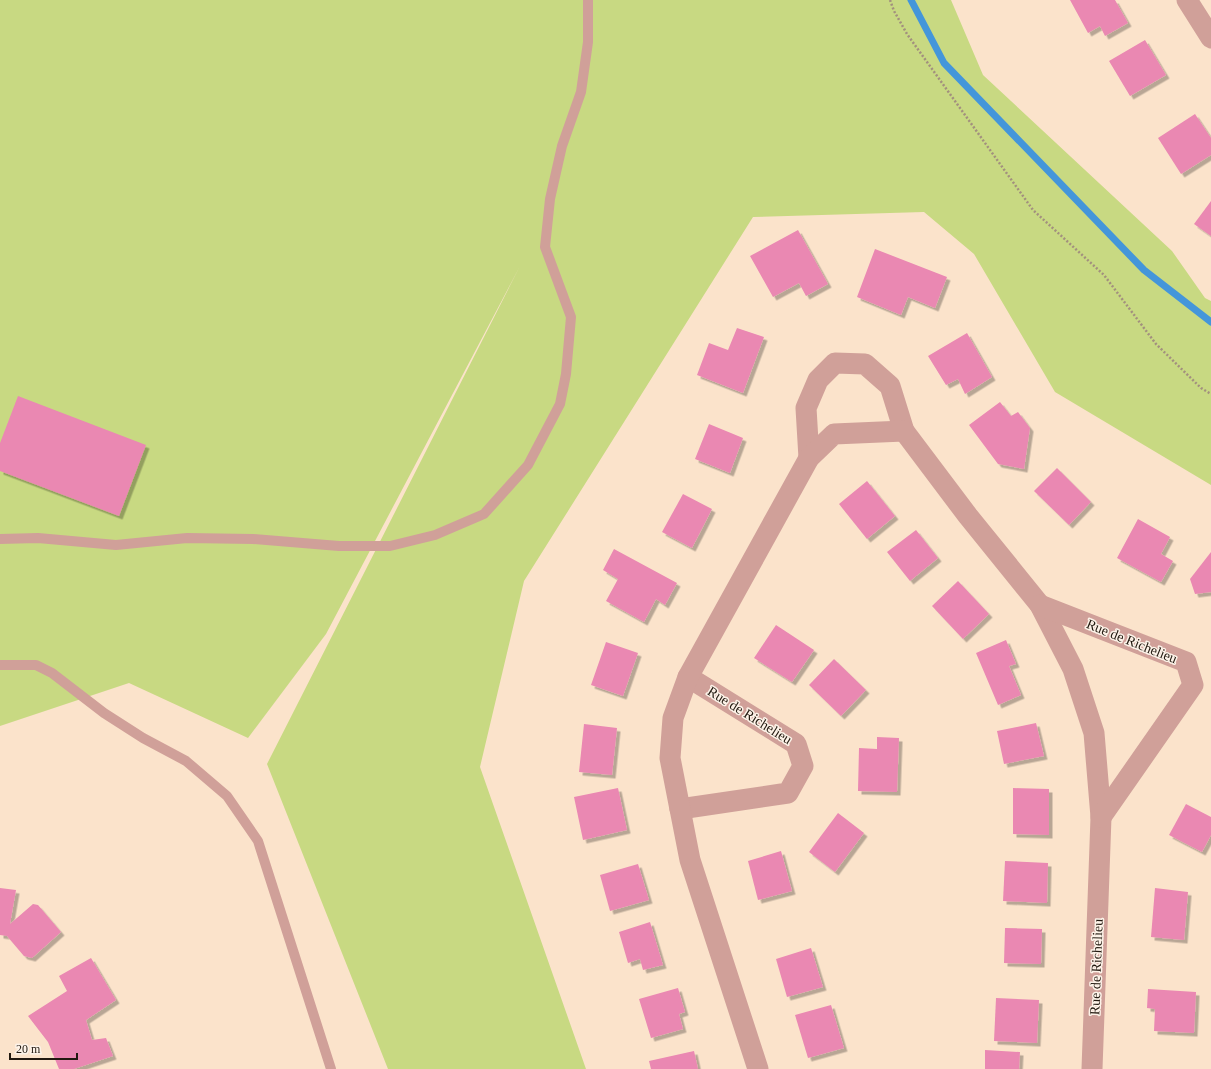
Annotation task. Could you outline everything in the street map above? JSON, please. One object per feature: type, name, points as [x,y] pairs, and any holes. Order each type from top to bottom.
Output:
[{"type":"street","points":[[1187,0],[1211,38]]},
{"type":"street","name":"Rue de Richelieu","points":[[809,458],[806,408],[818,380],[835,362],[865,364],[890,386],[904,431],[968,516],[1040,604],[1073,668],[1094,733],[1101,817],[1092,1069]]},
{"type":"street","points":[[758,1069],[690,860],[670,758],[673,718],[688,677],[809,458],[834,434],[904,431]]},
{"type":"street","name":"Rue de Richelieu","points":[[1040,604],[1186,662],[1193,685],[1101,817]]},
{"type":"street","name":"Rue de Richelieu","points":[[680,809],[788,793],[803,766],[796,744],[688,677]]},
{"type":"lane","points":[[0,539],[38,538],[116,545],[187,538],[253,539],[339,546],[390,546],[435,535],[484,514],[528,465],[560,404],[566,374],[571,317],[545,247],[550,200],[562,146],[581,92],[588,42],[588,0]]},
{"type":"lane","points":[[0,665],[36,665],[52,672],[104,713],[143,738],[186,760],[227,796],[258,841],[331,1069]]},
{"type":"path","points":[[890,0],[906,34],[1033,210],[1104,275],[1156,344],[1201,388],[1211,394]]},
{"type":"green space","points":[[0,0],[951,0],[983,75],[1172,251],[1205,298],[1211,301],[1211,485],[1055,392],[974,254],[924,212],[753,217],[524,581],[480,767],[586,1069],[388,1069],[267,764],[520,266],[326,634],[248,738],[129,683],[0,726]]},
{"type":"building","points":[[1070,0],[1115,0],[1128,23],[1105,36],[1100,26],[1088,33]]},
{"type":"building","points":[[1145,40],[1166,75],[1130,96],[1109,61]]},
{"type":"building","points":[[1195,114],[1211,138],[1211,155],[1181,174],[1158,138]]},
{"type":"building","points":[[1211,201],[1211,236],[1194,224]]},
{"type":"building","points":[[798,230],[828,284],[806,296],[799,283],[773,297],[750,256]]},
{"type":"building","points":[[875,249],[947,277],[935,308],[908,297],[901,315],[857,297]]},
{"type":"building","points":[[737,328],[764,337],[743,393],[697,375],[709,343],[728,350]]},
{"type":"building","points":[[967,333],[992,377],[965,394],[958,379],[946,385],[928,356]]},
{"type":"building","points":[[18,396],[146,445],[119,516],[0,471],[0,443]]},
{"type":"building","points":[[1000,402],[1011,416],[1018,412],[1030,428],[1024,469],[998,464],[969,425]]},
{"type":"building","points":[[709,424],[743,438],[730,473],[695,459]]},
{"type":"building","points":[[1057,468],[1091,502],[1069,525],[1034,491]]},
{"type":"building","points":[[867,481],[895,516],[867,539],[839,504]]},
{"type":"building","points":[[683,494],[712,509],[692,548],[662,532]]},
{"type":"building","points":[[1138,519],[1170,537],[1161,554],[1173,561],[1161,582],[1117,558]]},
{"type":"building","points":[[916,530],[938,558],[910,581],[887,552]]},
{"type":"building","points":[[614,549],[677,583],[665,605],[656,599],[644,622],[606,601],[618,579],[603,570]]},
{"type":"building","points":[[1211,552],[1211,592],[1195,594],[1190,579]]},
{"type":"building","points":[[958,581],[989,614],[963,639],[932,606]]},
{"type":"building","points":[[776,625],[814,650],[792,682],[754,658]]},
{"type":"building","points":[[1006,640],[1016,664],[1009,666],[1021,695],[998,705],[976,653]]},
{"type":"building","points":[[606,642],[638,653],[623,696],[591,685]]},
{"type":"building","points":[[834,659],[866,690],[841,716],[809,685]]},
{"type":"building","points":[[1036,723],[1044,756],[1004,764],[997,731]]},
{"type":"building","points":[[584,724],[617,728],[612,775],[579,772]]},
{"type":"building","points":[[877,737],[899,738],[897,792],[858,791],[859,748],[877,749]]},
{"type":"building","points":[[618,788],[627,830],[583,840],[574,797]]},
{"type":"building","points":[[1013,788],[1049,789],[1049,835],[1013,834]]},
{"type":"building","points":[[1186,804],[1211,817],[1211,835],[1202,852],[1169,835]]},
{"type":"building","points":[[838,813],[864,833],[835,872],[809,852]]},
{"type":"building","points":[[781,851],[792,891],[758,900],[748,861]]},
{"type":"building","points":[[1005,861],[1048,863],[1047,903],[1003,901]]},
{"type":"building","points":[[638,864],[649,900],[610,911],[600,875]]},
{"type":"building","points":[[0,888],[16,890],[10,924],[33,904],[38,905],[61,932],[32,958],[24,956],[7,936],[0,935]]},
{"type":"building","points":[[1155,888],[1188,892],[1184,940],[1151,937]]},
{"type":"building","points":[[650,922],[663,965],[643,970],[640,959],[628,963],[619,932]]},
{"type":"building","points":[[1005,928],[1042,929],[1041,964],[1004,963]]},
{"type":"building","points":[[811,948],[823,987],[787,997],[776,959]]},
{"type":"building","points":[[91,958],[116,1000],[86,1020],[92,1040],[106,1038],[113,1056],[74,1069],[59,1069],[48,1042],[28,1016],[67,991],[59,976]]},
{"type":"building","points":[[678,988],[685,1012],[679,1014],[683,1029],[651,1038],[639,999]]},
{"type":"building","points":[[1148,989],[1196,992],[1194,1033],[1154,1031],[1155,1009],[1147,1008]]},
{"type":"building","points":[[996,998],[1039,1000],[1037,1043],[994,1041]]},
{"type":"building","points":[[831,1005],[844,1048],[808,1058],[795,1015]]},
{"type":"building","points":[[985,1050],[1020,1052],[1019,1069],[985,1069]]},
{"type":"building","points":[[694,1051],[698,1069],[651,1069],[649,1061]]},
{"type":"waterway","points":[[911,0],[944,63],[1144,270],[1211,322]]}]
